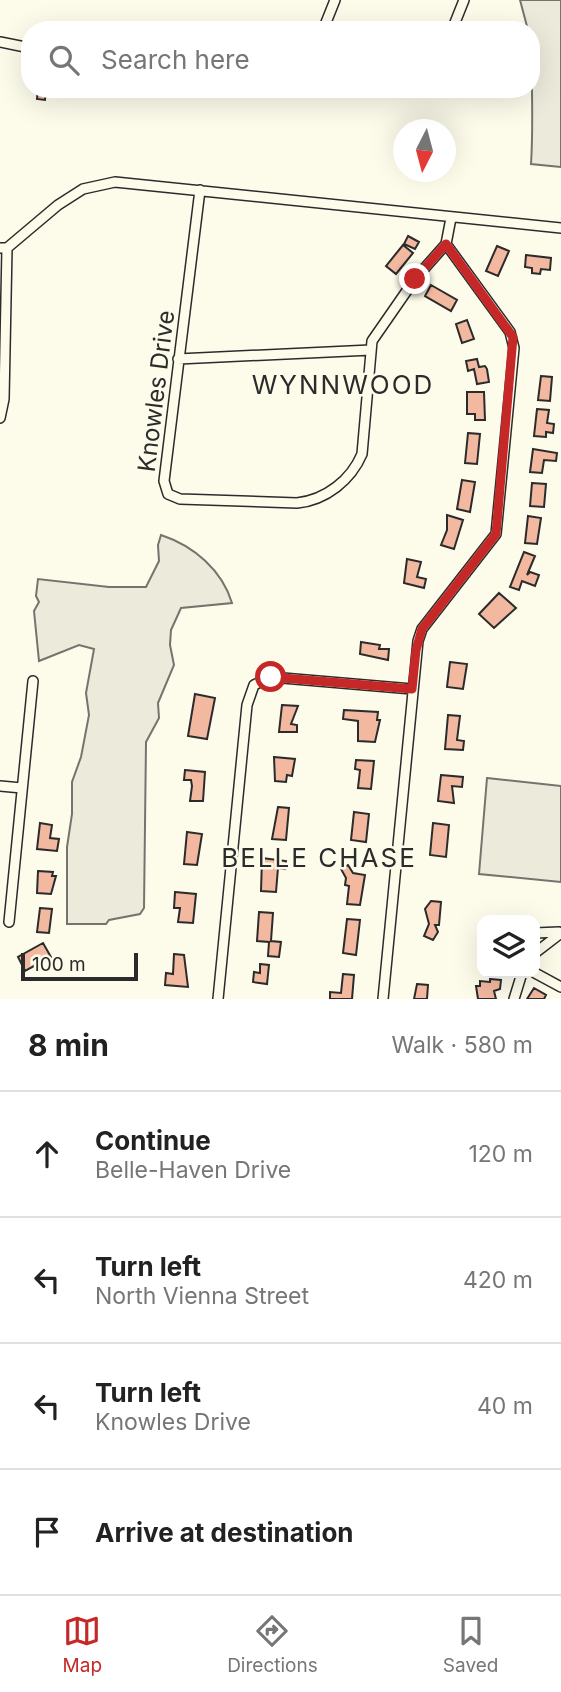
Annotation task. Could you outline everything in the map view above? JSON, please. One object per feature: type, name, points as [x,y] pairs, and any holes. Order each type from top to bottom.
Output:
[{"type":"street","points":[[327,21],[335,0]]},
{"type":"street","points":[[456,21],[464,0]]},
{"type":"street","points":[[0,42],[21,46]]},
{"type":"street","points":[[0,418],[4,399],[4,248],[58,205],[83,189],[115,182],[561,228]]},
{"type":"street","name":"Knowles Drive","points":[[200,190],[164,481],[168,494],[180,499],[311,502],[356,469],[365,437],[371,350],[381,326],[446,244],[451,218]]},
{"type":"street","points":[[383,999],[416,650],[422,629],[496,534],[514,348],[510,332],[446,244]]},
{"type":"street","points":[[178,359],[371,350]]},
{"type":"street","points":[[218,999],[247,705],[254,685],[271,677],[412,689]]},
{"type":"street","points":[[9,922],[33,681]]},
{"type":"street","points":[[0,786],[22,788]]},
{"type":"street","points":[[540,933],[561,933]]},
{"type":"street","points":[[540,949],[561,933]]},
{"type":"street","points":[[540,976],[561,987]]},
{"type":"street","points":[[514,999],[520,978]]},
{"type":"shaded area","points":[[520,0],[561,0],[561,167],[531,164],[532,98],[540,98],[540,21],[526,21]]},
{"type":"shaded area","points":[[161,535],[185,546],[205,561],[221,580],[232,603],[181,608],[171,630],[170,645],[174,665],[158,703],[159,718],[146,742],[144,908],[140,914],[109,920],[106,924],[67,924],[67,847],[72,814],[72,782],[81,757],[89,715],[86,693],[94,649],[79,645],[39,661],[34,611],[39,602],[36,596],[38,579],[109,587],[146,587],[159,561],[158,545]]},
{"type":"shaded area","points":[[487,778],[561,786],[561,882],[479,874]]},
{"type":"building","points":[[408,236],[419,242],[415,249],[404,244]]},
{"type":"building","points":[[403,245],[413,253],[396,274],[386,266]]},
{"type":"building","points":[[497,246],[509,251],[498,276],[486,271]]},
{"type":"building","points":[[526,255],[551,258],[550,270],[541,269],[540,274],[532,273],[532,268],[525,267]]},
{"type":"building","points":[[431,285],[457,300],[451,311],[425,296]]},
{"type":"building","points":[[467,320],[474,339],[462,343],[456,324]]},
{"type":"building","points":[[477,359],[479,367],[485,366],[487,369],[489,382],[477,384],[474,369],[468,371],[466,361]]},
{"type":"building","points":[[541,376],[552,377],[550,401],[538,400]]},
{"type":"building","points":[[467,392],[484,392],[485,420],[475,420],[475,414],[467,414]]},
{"type":"building","points":[[537,409],[549,410],[547,423],[554,424],[553,433],[546,432],[546,437],[534,436]]},
{"type":"building","points":[[468,433],[480,434],[477,464],[465,463]]},
{"type":"building","points":[[533,449],[557,453],[556,461],[544,460],[542,473],[530,472]]},
{"type":"building","points":[[462,480],[475,482],[470,512],[457,509]]},
{"type":"building","points":[[532,483],[546,484],[544,507],[530,506]]},
{"type":"building","points":[[447,515],[463,520],[454,549],[441,545],[447,530]]},
{"type":"building","points":[[528,516],[541,518],[537,544],[525,543]]},
{"type":"building","points":[[524,552],[535,556],[527,575],[530,572],[539,575],[535,586],[522,581],[519,590],[510,587]]},
{"type":"building","points":[[407,559],[421,562],[417,577],[426,579],[424,588],[404,583]]},
{"type":"building","points":[[499,593],[516,608],[494,628],[479,614]]},
{"type":"building","points":[[361,642],[380,645],[379,649],[389,649],[388,660],[360,654]]},
{"type":"building","points":[[450,662],[467,664],[463,689],[447,687]]},
{"type":"building","points":[[195,694],[215,698],[207,739],[188,736]]},
{"type":"building","points":[[282,705],[298,706],[291,724],[297,725],[297,732],[279,732]]},
{"type":"building","points":[[344,710],[378,712],[377,720],[380,720],[375,742],[358,741],[358,721],[343,719]]},
{"type":"building","points":[[448,715],[460,716],[457,740],[464,741],[463,750],[445,749]]},
{"type":"building","points":[[274,757],[295,759],[292,776],[287,775],[286,782],[275,781]]},
{"type":"building","points":[[356,760],[374,761],[371,789],[358,788],[360,770],[355,769]]},
{"type":"building","points":[[185,770],[205,772],[203,801],[190,801],[192,786],[191,780],[184,780]]},
{"type":"building","points":[[441,775],[463,777],[462,787],[452,786],[454,803],[438,801]]},
{"type":"building","points":[[278,807],[289,808],[286,840],[272,839]]},
{"type":"building","points":[[354,812],[369,814],[366,842],[351,840]]},
{"type":"building","points":[[40,823],[52,825],[50,838],[59,839],[57,851],[37,849]]},
{"type":"building","points":[[433,823],[449,825],[446,857],[430,855]]},
{"type":"building","points":[[187,832],[202,834],[197,865],[184,864]]},
{"type":"building","points":[[262,858],[286,861],[285,869],[278,868],[276,892],[261,891]]},
{"type":"building","points":[[348,865],[353,873],[365,875],[360,905],[347,904],[349,886],[345,885],[346,878],[341,869]]},
{"type":"building","points":[[38,871],[53,872],[52,876],[56,876],[51,894],[37,893]]},
{"type":"building","points":[[175,892],[196,894],[193,923],[178,922],[180,908],[174,908]]},
{"type":"building","points":[[431,901],[441,902],[439,925],[435,925],[438,932],[433,940],[424,936],[429,924],[425,909]]},
{"type":"building","points":[[40,908],[52,909],[49,933],[37,932]]},
{"type":"building","points":[[259,912],[273,913],[271,941],[281,942],[279,957],[268,956],[269,942],[257,941]]},
{"type":"building","points":[[347,919],[360,920],[356,955],[343,953]]},
{"type":"building","points":[[43,943],[51,957],[25,971],[18,957]]},
{"type":"building","points":[[174,954],[184,955],[188,987],[165,985],[166,973],[173,974]]},
{"type":"building","points":[[260,964],[269,965],[267,984],[253,982],[254,972],[260,973]]},
{"type":"building","points":[[343,974],[354,975],[352,999],[330,999],[330,992],[341,993]]},
{"type":"building","points":[[490,979],[501,980],[500,989],[494,991],[496,999],[478,999],[476,986],[480,986],[480,981],[490,982]]},
{"type":"building","points":[[417,984],[428,985],[427,999],[414,999]]},
{"type":"building","points":[[534,988],[546,995],[544,999],[527,999]]},
{"type":"district","name":"WYNNWOOD","points":[[343,384]]},
{"type":"district","name":"BELLE CHASE","points":[[319,857]]},
{"type":"route","points":[[271,677],[412,689],[416,650],[422,629],[495,538],[513,337],[446,244],[415,279]]}]
